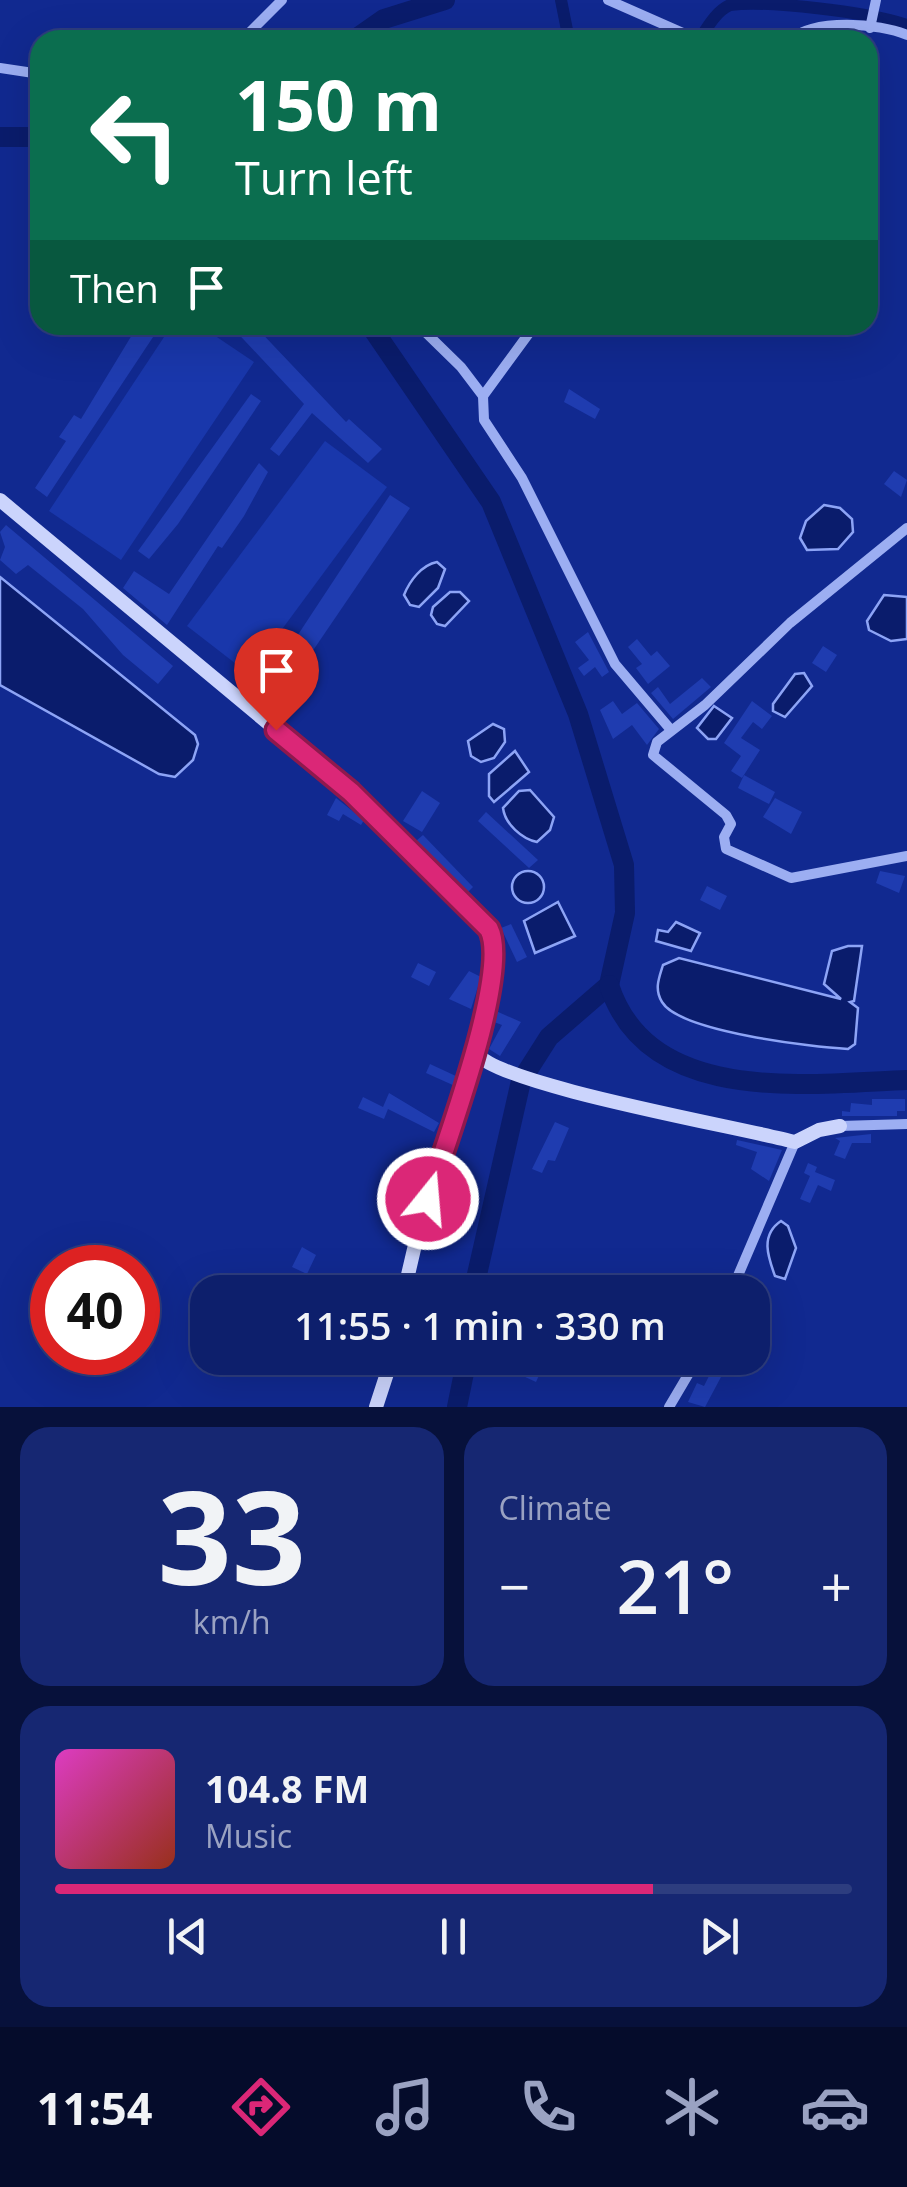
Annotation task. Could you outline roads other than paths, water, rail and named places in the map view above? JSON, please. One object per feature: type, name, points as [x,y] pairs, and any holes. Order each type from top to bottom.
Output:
[{"type":"street","points":[[252,30],[282,0]]},
{"type":"street","points":[[608,0],[676,30]]},
{"type":"street","points":[[870,28],[876,0]]},
{"type":"street","points":[[807,30],[870,28],[907,35]]},
{"type":"street","points":[[0,68],[30,72]]},
{"type":"street","points":[[428,335],[461,367],[483,396],[484,420],[522,478],[615,664],[672,730]]},
{"type":"street","points":[[483,396],[528,335]]},
{"type":"street","points":[[3,508],[351,792],[489,929],[496,955],[477,1054],[423,1216],[408,1275]]},
{"type":"street","points":[[907,528],[790,624],[704,705],[657,742],[654,755],[726,815],[730,824],[724,837],[726,849],[791,878],[907,856]]},
{"type":"street","points":[[477,1054],[496,1067],[550,1087],[795,1142],[819,1130],[840,1126],[907,1124]]},
{"type":"street","points":[[738,1275],[795,1142]]},
{"type":"street","points":[[376,1407],[386,1375]]},
{"type":"street","points":[[669,1407],[688,1375]]},
{"type":"waterway","points":[[368,30],[384,19],[445,0]]},
{"type":"waterway","points":[[561,0],[567,30]]},
{"type":"waterway","points":[[706,30],[725,8],[747,4],[818,8],[907,25]]},
{"type":"waterway","points":[[0,137],[30,137]]},
{"type":"waterway","points":[[377,335],[491,502],[578,714],[624,865],[625,913],[609,985],[549,1037],[521,1081],[477,1275]]},
{"type":"waterway","points":[[609,985],[629,1024],[658,1051],[694,1069],[779,1084],[907,1080]]},
{"type":"waterway","points":[[457,1407],[464,1375]]}]
